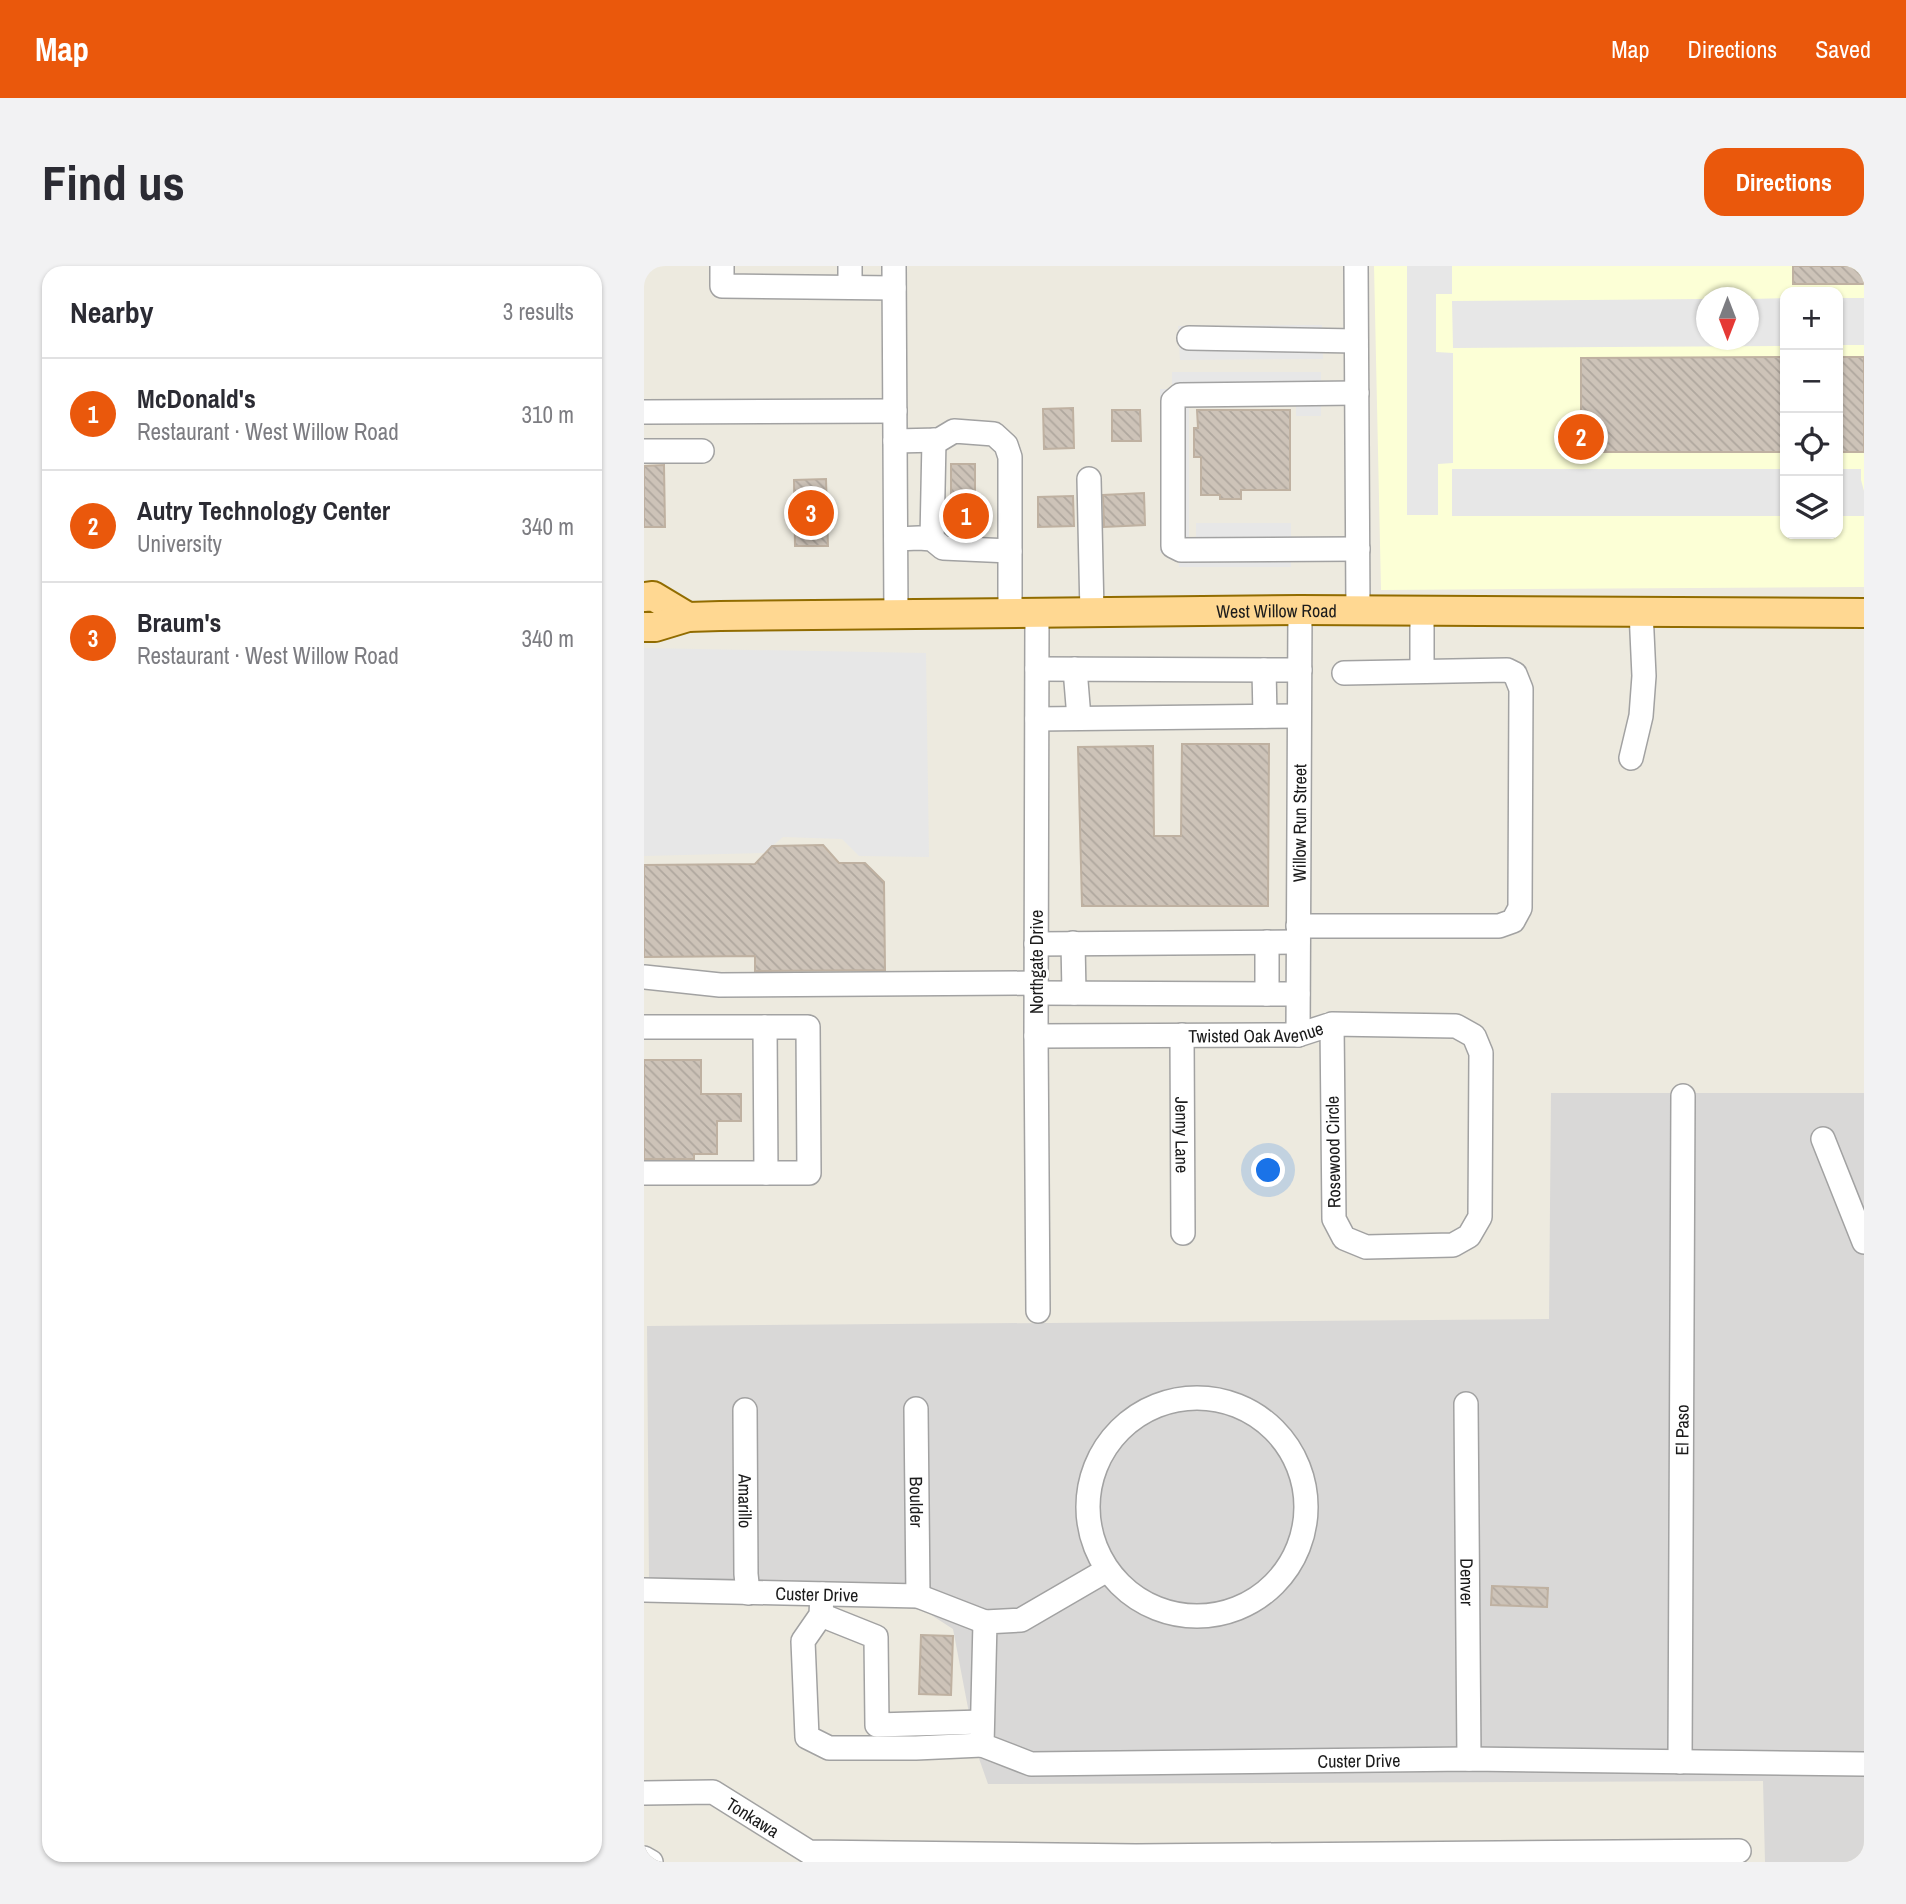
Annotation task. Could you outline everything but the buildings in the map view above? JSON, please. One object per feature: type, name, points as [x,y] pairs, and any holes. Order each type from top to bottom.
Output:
[{"type":"main road","points":[[644,597],[653,596],[688,617]]},
{"type":"main road","name":"West Willow Road","points":[[644,627],[688,617],[1300,610],[1864,612]]},
{"type":"street","points":[[722,266],[722,286],[850,277],[894,277],[896,615]]},
{"type":"street","points":[[1356,266],[1358,610]]},
{"type":"street","points":[[1189,338],[1356,341]]},
{"type":"street","points":[[1357,393],[1180,395],[1172,401],[1172,546],[1181,550],[1358,549]]},
{"type":"street","points":[[644,412],[895,411]]},
{"type":"street","name":"Northgate Drive","points":[[895,441],[939,440],[954,431],[994,434],[1006,445],[1010,457],[1010,551],[1037,669],[1038,1311]]},
{"type":"street","points":[[932,539],[934,440]]},
{"type":"street","points":[[644,451],[702,451]]},
{"type":"street","points":[[1089,479],[1092,613]]},
{"type":"street","points":[[896,538],[932,539],[943,548],[1010,551]]},
{"type":"street","name":"Willow Run Street","points":[[1298,1035],[1300,610]]},
{"type":"street","points":[[1422,611],[1422,670]]},
{"type":"street","points":[[1631,758],[1642,716],[1642,611]]},
{"type":"street","points":[[1037,669],[1300,670]]},
{"type":"street","points":[[1075,669],[1079,718]]},
{"type":"street","points":[[1264,670],[1265,716]]},
{"type":"street","points":[[1036,944],[1267,942],[1298,934],[1499,926],[1513,921],[1520,908],[1521,689],[1515,674],[1507,670],[1344,673]]},
{"type":"street","points":[[1037,719],[1299,716]]},
{"type":"street","points":[[1267,942],[1267,994]]},
{"type":"street","points":[[1073,943],[1074,993]]},
{"type":"street","points":[[644,977],[720,985],[1036,988],[1074,993],[1298,994]]},
{"type":"street","name":"Twisted Oak Avenue","points":[[1036,1036],[1298,1035],[1332,1024],[1455,1026],[1474,1036]]},
{"type":"street","name":"Rosewood Circle","points":[[1332,1024],[1334,1219],[1344,1238],[1366,1247],[1453,1245],[1469,1236],[1480,1217],[1481,1053],[1474,1036]]},
{"type":"street","points":[[644,1027],[808,1027],[809,1147],[809,1173],[644,1173]]},
{"type":"street","points":[[765,1027],[766,1173]]},
{"type":"street","name":"Jenny Lane","points":[[1182,1035],[1183,1233]]},
{"type":"street","name":"El Paso","points":[[1681,1762],[1683,1096]]},
{"type":"street","points":[[1822,1139],[1864,1242]]},
{"type":"street","points":[[1214,1398],[1251,1411],[1280,1435],[1304,1479],[1307,1516],[1297,1553],[1261,1597],[1226,1613],[1189,1617],[1152,1607],[1120,1586],[1107,1570],[1097,1555],[1088,1524],[1089,1486],[1102,1450],[1128,1422],[1161,1403],[1214,1398]]},
{"type":"street","name":"Denver","points":[[1466,1404],[1469,1759]]},
{"type":"street","name":"Boulder","points":[[916,1409],[918,1596]]},
{"type":"street","name":"Amarillo","points":[[745,1410],[748,1593]]},
{"type":"street","name":"Custer Drive","points":[[644,1590],[748,1593],[822,1605],[918,1596],[985,1622],[1021,1620],[1107,1570]]},
{"type":"street","points":[[878,1748],[876,1637],[822,1605],[803,1641],[807,1737],[829,1748],[878,1748],[982,1745],[985,1622]]},
{"type":"street","points":[[877,1724],[982,1722]]},
{"type":"street","name":"Custer Drive","points":[[982,1745],[1031,1765],[1469,1759],[1864,1764]]},
{"type":"street","name":"Tonkawa","points":[[644,1793],[713,1792],[809,1857],[1574,1857],[1739,1851]]},
{"type":"street","points":[[644,1858],[651,1862]]},
{"type":"shaded area","points":[[1374,266],[1864,266],[1864,587],[1381,590]]},
{"type":"shaded area","points":[[1407,266],[1452,266],[1452,294],[1436,294],[1436,352],[1453,353],[1453,463],[1438,464],[1438,515],[1407,515]]},
{"type":"shaded area","points":[[1780,298],[1780,346],[1759,346],[1759,299]]},
{"type":"shaded area","points":[[1843,298],[1864,298],[1864,345],[1843,345]]},
{"type":"shaded area","points":[[1696,299],[1696,347],[1453,348],[1452,301]]},
{"type":"shaded area","points":[[1322,325],[1323,359],[1180,360],[1178,326]]},
{"type":"shaded area","points":[[1172,372],[1321,372],[1321,416],[1296,416],[1296,403],[1196,403],[1189,408],[1189,539],[1196,539],[1196,523],[1291,523],[1291,567],[1179,567],[1178,553],[1160,553],[1160,389],[1172,389]]},
{"type":"shaded area","points":[[1452,469],[1780,469],[1780,516],[1452,516]]},
{"type":"shaded area","points":[[1843,469],[1861,469],[1864,516],[1843,516]]},
{"type":"shaded area","points":[[644,648],[926,653],[929,857],[859,856],[842,839],[783,837],[764,853],[644,856]]},
{"type":"shaded area","points":[[1551,1093],[1864,1093],[1864,1862],[1765,1862],[1763,1781],[988,1784],[976,1750],[953,1629],[925,1611],[871,1602],[648,1602],[647,1326],[1549,1319]]},
{"type":"place","name":"Autry Technology Center","points":[[1581,437]]},
{"type":"place","name":"Braum's","points":[[811,513]]},
{"type":"place","name":"McDonald's","points":[[966,516]]}]
